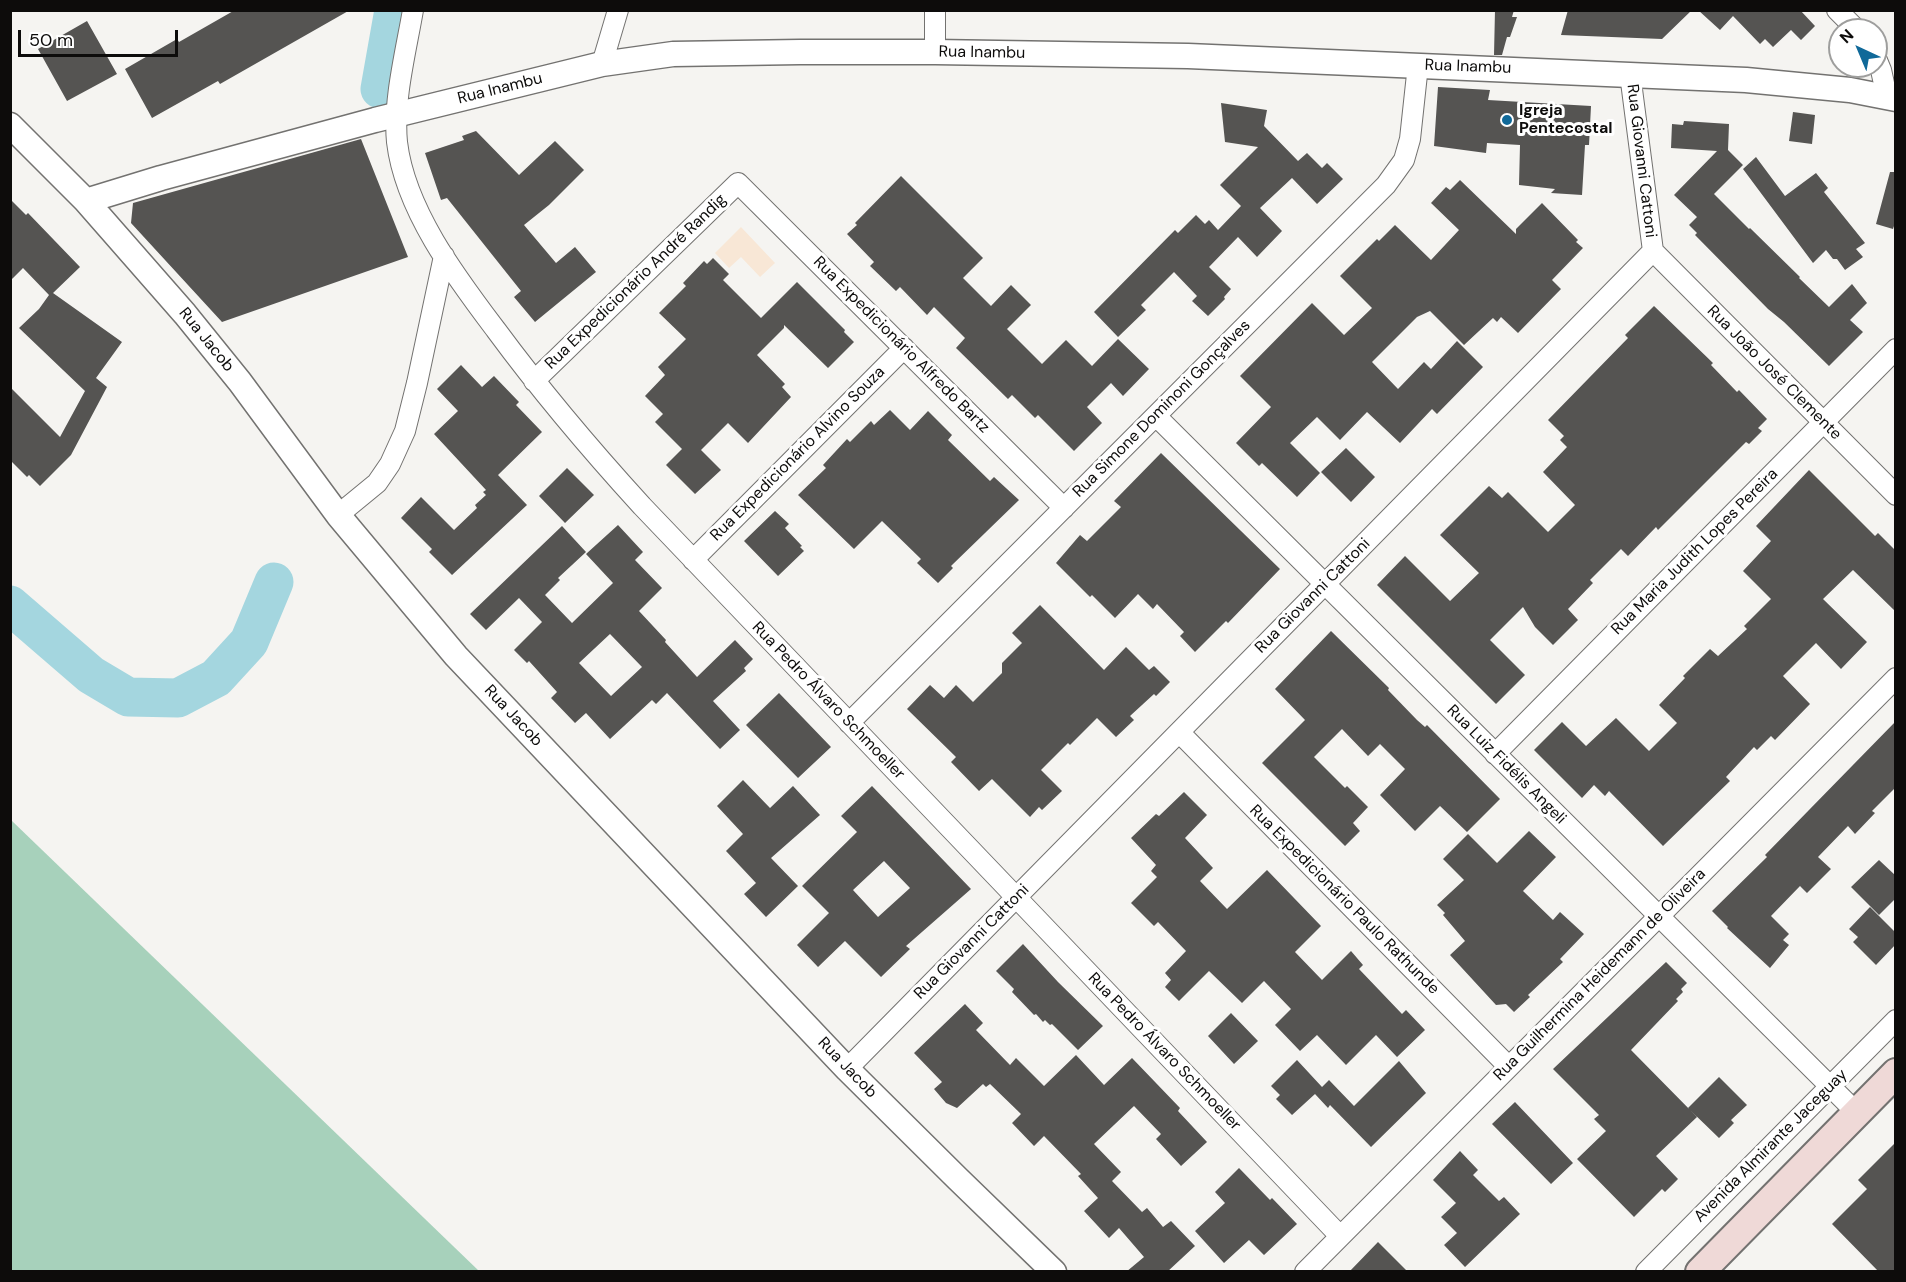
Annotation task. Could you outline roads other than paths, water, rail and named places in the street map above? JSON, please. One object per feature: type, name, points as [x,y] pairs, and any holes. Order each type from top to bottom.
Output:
[{"type":"main road","points":[[1700,1272],[1896,1073]]},
{"type":"street","name":"Rua Pedro Álvaro Schmoeller","points":[[413,10],[396,115],[397,143],[406,182],[444,256],[479,308],[534,381],[605,465],[693,560],[1340,1236]]},
{"type":"street","points":[[602,63],[618,10]]},
{"type":"street","points":[[935,10],[935,52]]},
{"type":"street","name":"Rua Inambu","points":[[86,201],[161,178],[396,115],[602,63],[673,54],[800,52],[1134,54],[1630,74],[1791,84],[1850,90],[1891,98]]},
{"type":"street","name":"Rua Simone Dominoni Gonçalves","points":[[849,723],[1396,174],[1404,160],[1410,139],[1418,65]]},
{"type":"street","name":"Rua Giovanni Cattoni","points":[[847,1069],[1653,251],[1630,74]]},
{"type":"street","points":[[1884,78],[1891,98]]},
{"type":"street","name":"Rua Jacob","points":[[10,125],[86,201],[185,314],[233,373],[339,515],[456,656],[847,1069],[1054,1272]]},
{"type":"street","name":"Rua Expedicionário Alfredo Bartz","points":[[738,183],[1064,508]]},
{"type":"street","name":"Rua Expedicionário André Randig","points":[[534,381],[738,183]]},
{"type":"street","name":"Rua João José Clemente","points":[[1653,251],[1896,495]]},
{"type":"street","points":[[339,515],[377,483],[390,464],[405,431],[444,256]]},
{"type":"street","name":"Rua Expedicionário Alvino Souza","points":[[693,560],[904,348]]},
{"type":"street","name":"Rua Maria Judith Lopes Pereira","points":[[1495,754],[1896,349]]},
{"type":"street","name":"Rua Luiz Fidélis Angeli","points":[[1156,416],[1857,1113]]},
{"type":"street","name":"Rua Guilhermina Heidemann de Oliveira","points":[[1305,1272],[1896,678]]},
{"type":"street","name":"Rua Expedicionário Paulo Rathunde","points":[[1179,732],[1509,1067]]},
{"type":"street","name":"Avenida Almirante Jaceguay","points":[[1646,1272],[1896,1020]]},
{"type":"waterway","points":[[380,89],[394,10]]},
{"type":"waterway","points":[[10,605],[91,675],[128,697],[178,698],[216,678],[249,642],[274,582]]},
{"type":"place","name":"Igreja Pentecostal","points":[[1507,120]]}]
